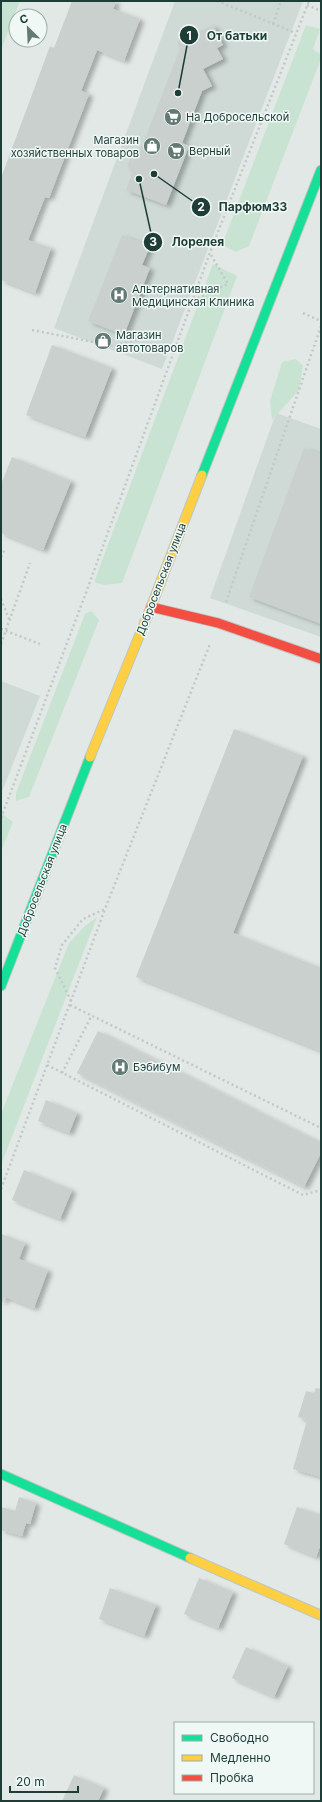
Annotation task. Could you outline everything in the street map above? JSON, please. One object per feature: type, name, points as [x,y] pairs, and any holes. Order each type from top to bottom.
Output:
[{"type":"main road","name":"Добросельская улица","points":[[1,986],[61,829],[151,607],[269,300],[321,170]]},
{"type":"main road","points":[[151,607],[218,623],[321,659]]},
{"type":"main road","points":[[1,1474],[320,1615],[321,1614]]},
{"type":"path","points":[[217,1],[296,33]]},
{"type":"path","points":[[273,24],[281,1]]},
{"type":"path","points":[[1,818],[87,590],[210,253],[308,1]]},
{"type":"path","points":[[307,5],[321,11]]},
{"type":"path","points":[[193,300],[228,284],[210,253]]},
{"type":"path","points":[[303,313],[321,321]]},
{"type":"path","points":[[32,330],[114,346],[151,335]]},
{"type":"path","points":[[1,557],[5,549]]},
{"type":"path","points":[[1,644],[30,563]]},
{"type":"path","points":[[1,599],[9,620]]},
{"type":"path","points":[[1,629],[40,644]]},
{"type":"path","points":[[1,1189],[106,909]]},
{"type":"path","points":[[62,945],[55,968],[71,1001]]},
{"type":"path","points":[[70,1005],[321,1128]]},
{"type":"path","points":[[62,1072],[92,1015]]},
{"type":"path","points":[[47,1065],[303,1195],[321,1190]]},
{"type":"shaded area","points":[[175,1],[303,1],[162,369],[54,328]]},
{"type":"shaded area","points":[[276,413],[321,429],[321,637],[210,598]]},
{"type":"shaded area","points":[[1,681],[40,696],[1,794]]},
{"type":"green space","points":[[1,1],[20,1],[17,8],[8,8],[8,32],[1,50]]},
{"type":"green space","points":[[306,25],[320,29],[313,49],[321,55],[321,59],[249,246],[236,252],[222,245]]},
{"type":"green space","points":[[213,264],[237,276],[122,583],[104,585],[94,582]]},
{"type":"green space","points":[[296,359],[303,366],[299,390],[272,420],[270,401],[282,362]]},
{"type":"green space","points":[[91,611],[99,620],[29,797],[16,801],[16,793],[85,614]]},
{"type":"green space","points":[[1,813],[13,822],[1,851]]},
{"type":"green space","points":[[97,917],[1,1165],[1,1114],[69,943],[85,926]]},
{"type":"building","points":[[72,1],[116,1],[113,9],[140,19],[124,61],[97,50],[81,91],[89,94],[49,198],[45,197],[28,240],[51,248],[35,293],[1,280],[1,178],[50,46],[54,48]]},
{"type":"building","name":"На Добросельской","points":[[213,25],[223,45],[217,48],[223,59],[203,69],[212,86],[202,91],[182,143],[189,146],[166,205],[126,190],[133,170],[127,167],[134,148],[140,151],[180,49],[177,41]]},
{"type":"building","name":"Альтернативная Mедицинская Kлиника","points":[[122,235],[150,246],[142,265],[150,268],[124,335],[88,321]]},
{"type":"building","points":[[52,345],[112,368],[85,437],[26,415]]},
{"type":"building","points":[[304,448],[321,454],[321,624],[249,597]]},
{"type":"building","points":[[12,457],[71,481],[43,550],[1,533],[1,484]]},
{"type":"building","points":[[234,729],[303,756],[233,933],[321,968],[321,1051],[136,977]]},
{"type":"building","points":[[98,1031],[321,1143],[321,1153],[304,1187],[77,1073]]},
{"type":"building","points":[[46,1100],[77,1113],[69,1133],[38,1121]]},
{"type":"building","points":[[24,1170],[72,1190],[60,1219],[12,1200]]},
{"type":"building","points":[[1,1234],[25,1243],[19,1259],[48,1270],[34,1308],[5,1297],[3,1302],[1,1302]]},
{"type":"building","points":[[316,1388],[321,1389],[321,1477],[293,1469],[307,1420],[298,1417],[306,1391],[314,1393]]},
{"type":"building","points":[[19,1497],[36,1503],[30,1524],[26,1523],[22,1536],[1,1530],[1,1507],[15,1511]]},
{"type":"building","points":[[297,1507],[321,1515],[321,1544],[316,1557],[284,1544]]},
{"type":"building","points":[[199,1578],[233,1592],[218,1628],[184,1614]]},
{"type":"building","points":[[110,1588],[156,1605],[144,1636],[99,1619]]},
{"type":"building","points":[[246,1647],[288,1666],[274,1697],[232,1678]]},
{"type":"building","points":[[74,1775],[104,1788],[98,1801],[62,1801]]},
{"type":"traffic: fast","points":[[202,475],[321,170]]},
{"type":"traffic: fast","points":[[1,986],[90,757]]},
{"type":"traffic: fast","points":[[1,1474],[190,1558]]},
{"type":"traffic: slow","points":[[90,757],[151,607],[202,475]]},
{"type":"traffic: slow","points":[[190,1558],[320,1615],[321,1614]]},
{"type":"traffic: jam","points":[[151,607],[218,623],[321,659]]},
{"type":"place","name":"От батьки","points":[[178,93]]},
{"type":"place","name":"На Добросельской","points":[[173,117]]},
{"type":"place","name":"Магазин хозяйственных товаров","points":[[152,146]]},
{"type":"place","name":"Верный","points":[[176,151]]},
{"type":"place","name":"Парфюм33","points":[[154,174]]},
{"type":"place","name":"Лорелея","points":[[139,179]]},
{"type":"place","name":"Альтернативная Mедицинская Kлиника","points":[[119,295]]},
{"type":"place","name":"Магазин автотоваров","points":[[103,341]]},
{"type":"place","name":"Бэбибум","points":[[120,1067]]}]
